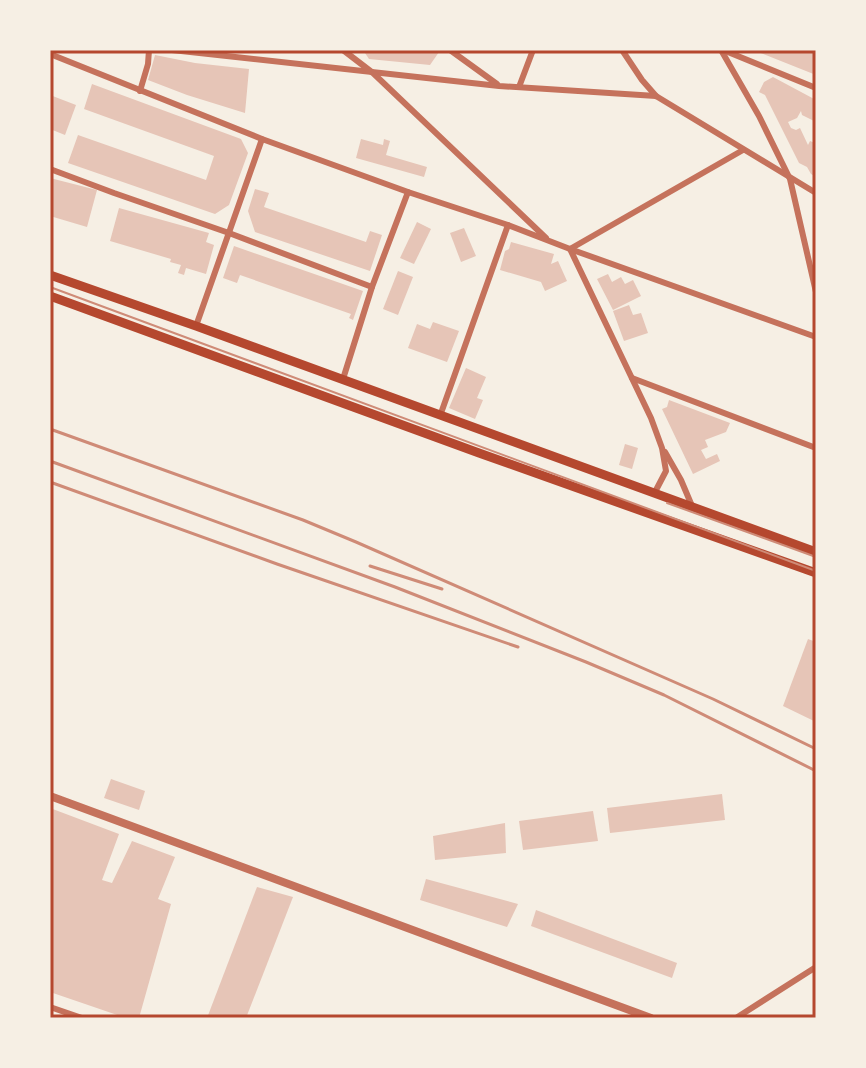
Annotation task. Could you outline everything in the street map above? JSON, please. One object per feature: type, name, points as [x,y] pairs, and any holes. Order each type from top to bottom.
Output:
[{"type":"main road","points":[[50,275],[816,552]]},
{"type":"main road","points":[[50,296],[816,573]]},
{"type":"street","points":[[140,91],[149,50]]},
{"type":"street","points":[[172,50],[499,86],[656,96]]},
{"type":"street","points":[[343,50],[373,73],[549,241]]},
{"type":"street","points":[[450,50],[499,86]]},
{"type":"street","points":[[519,87],[533,50]]},
{"type":"street","points":[[622,50],[656,96],[816,193]]},
{"type":"street","points":[[722,50],[816,88]]},
{"type":"street","points":[[722,50],[790,179],[816,292]]},
{"type":"street","points":[[50,54],[262,139],[816,337]]},
{"type":"street","points":[[196,326],[262,139]]},
{"type":"street","points":[[570,249],[743,150]]},
{"type":"street","points":[[50,169],[372,287]]},
{"type":"street","points":[[343,379],[372,287],[408,192]]},
{"type":"street","points":[[440,416],[508,225]]},
{"type":"street","points":[[570,249],[692,506]]},
{"type":"street","points":[[632,378],[816,448]]},
{"type":"street","points":[[655,492],[666,471],[662,448]]},
{"type":"street","points":[[50,796],[651,1018]]},
{"type":"street","points":[[736,1018],[816,967]]},
{"type":"street","points":[[50,1007],[82,1018]]},
{"type":"building","points":[[363,50],[439,52],[430,65],[369,59]]},
{"type":"building","points":[[753,50],[812,50],[816,54],[816,75]]},
{"type":"building","points":[[155,55],[249,69],[245,113],[148,80]]},
{"type":"building","points":[[773,77],[816,100],[816,122],[802,115],[801,111],[797,118],[788,122],[791,128],[800,128],[808,145],[810,141],[815,143],[816,177],[799,163],[765,95],[759,92],[764,82]]},
{"type":"building","points":[[92,84],[241,139],[248,153],[229,205],[215,214],[68,163],[78,135],[206,180],[214,156],[84,109]]},
{"type":"building","points":[[50,95],[76,105],[65,135],[50,129]]},
{"type":"building","points":[[361,139],[383,145],[384,139],[390,141],[386,155],[427,167],[424,177],[356,158]]},
{"type":"building","points":[[50,178],[97,190],[87,227],[50,216]]},
{"type":"building","points":[[255,189],[269,193],[264,207],[366,242],[370,231],[382,235],[370,271],[255,232],[248,211]]},
{"type":"building","points":[[119,208],[209,233],[206,242],[214,245],[206,274],[186,268],[184,275],[178,273],[181,265],[170,262],[171,259],[110,241]]},
{"type":"building","points":[[417,222],[431,229],[414,264],[400,258]]},
{"type":"building","points":[[464,228],[476,256],[461,262],[450,233]]},
{"type":"building","points":[[511,242],[554,254],[551,264],[558,261],[567,281],[545,291],[541,282],[500,270]]},
{"type":"building","points":[[234,246],[363,291],[353,320],[349,318],[351,314],[240,275],[237,283],[223,278]]},
{"type":"building","points":[[398,271],[413,277],[398,315],[383,309]]},
{"type":"building","points":[[608,274],[612,282],[621,277],[625,284],[633,280],[641,296],[613,310],[597,279]]},
{"type":"building","points":[[629,305],[633,315],[641,313],[648,333],[624,341],[613,311]]},
{"type":"building","points":[[433,322],[459,331],[447,362],[408,348],[417,324],[430,329]]},
{"type":"building","points":[[466,368],[486,377],[477,398],[483,400],[475,419],[449,408]]},
{"type":"building","points":[[669,400],[730,423],[726,432],[705,440],[708,447],[701,450],[706,459],[717,454],[720,461],[693,474],[662,409],[667,407]]},
{"type":"building","points":[[625,444],[638,448],[632,469],[619,465]]},
{"type":"building","points":[[808,639],[816,642],[816,722],[783,706]]},
{"type":"building","points":[[111,779],[145,791],[139,810],[104,798]]},
{"type":"building","points":[[722,794],[725,820],[610,833],[607,808]]},
{"type":"building","points":[[50,808],[119,834],[102,880],[112,883],[132,841],[175,857],[158,899],[171,904],[139,1018],[126,1018],[50,992]]},
{"type":"building","points":[[593,811],[598,841],[523,850],[519,821]]},
{"type":"building","points":[[505,823],[506,853],[435,860],[433,836]]},
{"type":"building","points":[[426,879],[518,904],[507,927],[420,900]]},
{"type":"building","points":[[257,887],[293,897],[246,1018],[207,1018]]},
{"type":"building","points":[[536,910],[677,963],[672,978],[531,926]]},
{"type":"tram line","points":[[50,287],[816,571]]},
{"type":"tram line","points":[[667,503],[816,557]]},
{"type":"railway","points":[[50,429],[356,542],[713,699],[816,749]]},
{"type":"railway","points":[[50,461],[395,587],[586,662],[664,695],[816,771]]},
{"type":"railway","points":[[50,482],[518,647]]},
{"type":"railway","points":[[370,566],[442,589]]}]
